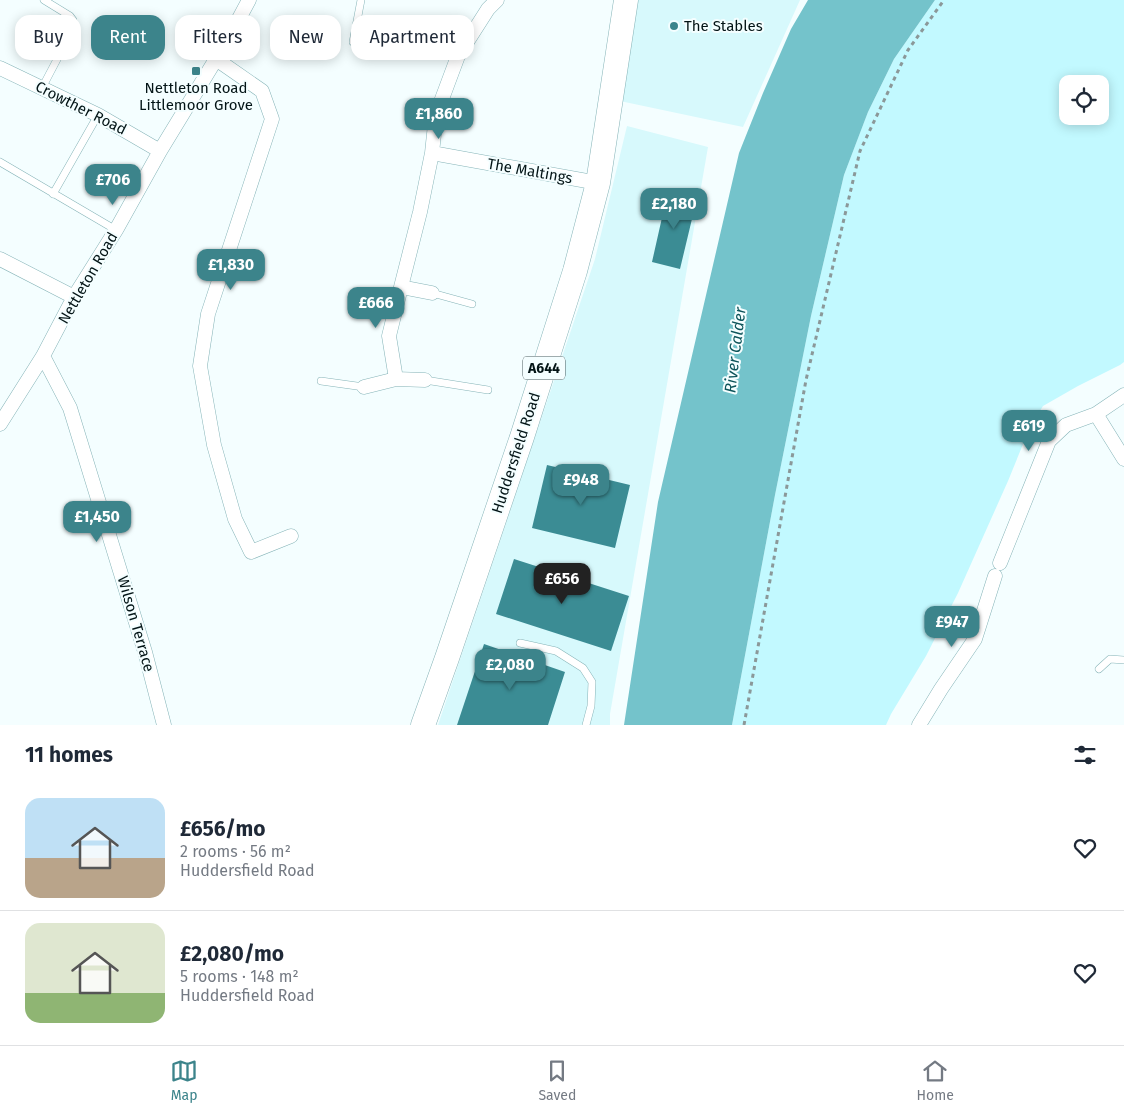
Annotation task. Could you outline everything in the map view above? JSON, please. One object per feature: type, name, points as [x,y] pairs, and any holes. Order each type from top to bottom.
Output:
[{"type":"highway","name":"Huddersfield Road","points":[[423,725],[522,437],[575,271],[598,183],[626,0]]},
{"type":"street","name":"Nettleton Road","points":[[241,15],[249,0]]},
{"type":"street","points":[[396,379],[389,336],[420,212],[432,153],[436,115],[458,56],[488,9],[497,0]]},
{"type":"street","name":"Nettleton Road","points":[[0,424],[43,356],[74,297],[116,230],[160,151],[215,60]]},
{"type":"street","points":[[217,60],[262,91],[272,119],[208,314],[200,366],[214,445],[235,519],[251,552],[291,536]]},
{"type":"street","name":"Crowther Road","points":[[0,68],[98,115],[160,151]]},
{"type":"street","name":"The Maltings","points":[[432,153],[598,183]]},
{"type":"street","points":[[0,259],[74,297]]},
{"type":"street","points":[[401,287],[432,293]]},
{"type":"street","name":"Wilson Terrace","points":[[43,356],[70,408],[145,652],[164,725]]},
{"type":"street","points":[[364,388],[396,379],[425,380]]},
{"type":"street","points":[[920,725],[941,689],[975,639],[997,570],[1048,441],[1066,425],[1096,414],[1124,395]]},
{"type":"street","points":[[1096,414],[1124,459]]},
{"type":"lane","points":[[42,88],[74,27],[70,16],[44,0]]},
{"type":"lane","points":[[358,15],[361,0]]},
{"type":"lane","points":[[53,194],[98,115]]},
{"type":"lane","points":[[0,162],[116,230]]},
{"type":"lane","points":[[432,293],[472,304]]},
{"type":"lane","points":[[425,380],[488,390]]},
{"type":"lane","points":[[321,381],[364,388]]},
{"type":"lane","points":[[520,642],[556,651],[583,668],[592,682],[591,706],[586,725]]},
{"type":"lane","points":[[1099,669],[1110,659],[1124,660]]},
{"type":"path","points":[[744,725],[806,380],[860,150],[908,50],[944,0]]},
{"type":"shaded area","points":[[638,0],[800,0],[743,127],[620,101]]},
{"type":"shaded area","points":[[935,0],[1124,0],[1124,362],[1043,406],[1030,427],[958,593],[926,656],[886,725],[732,725],[811,316],[844,175],[868,112],[894,59]]},
{"type":"shaded area","points":[[627,126],[708,147],[610,714],[610,725],[438,725],[595,259]]},
{"type":"water","name":"River Calder","points":[[808,0],[935,0],[894,59],[868,112],[844,175],[811,316],[732,725],[624,725],[658,502],[739,153],[791,29]]},
{"type":"building","points":[[668,191],[697,198],[680,269],[652,262]]},
{"type":"building","points":[[547,465],[630,485],[615,548],[532,528]]},
{"type":"building","points":[[514,559],[629,596],[611,651],[496,614]]},
{"type":"building","points":[[484,644],[565,672],[548,725],[457,725]]},
{"type":"place","name":"The Stables","points":[[674,26]]},
{"type":"place","name":"Nettleton Road Littlemoor Grove","points":[[196,71]]}]
